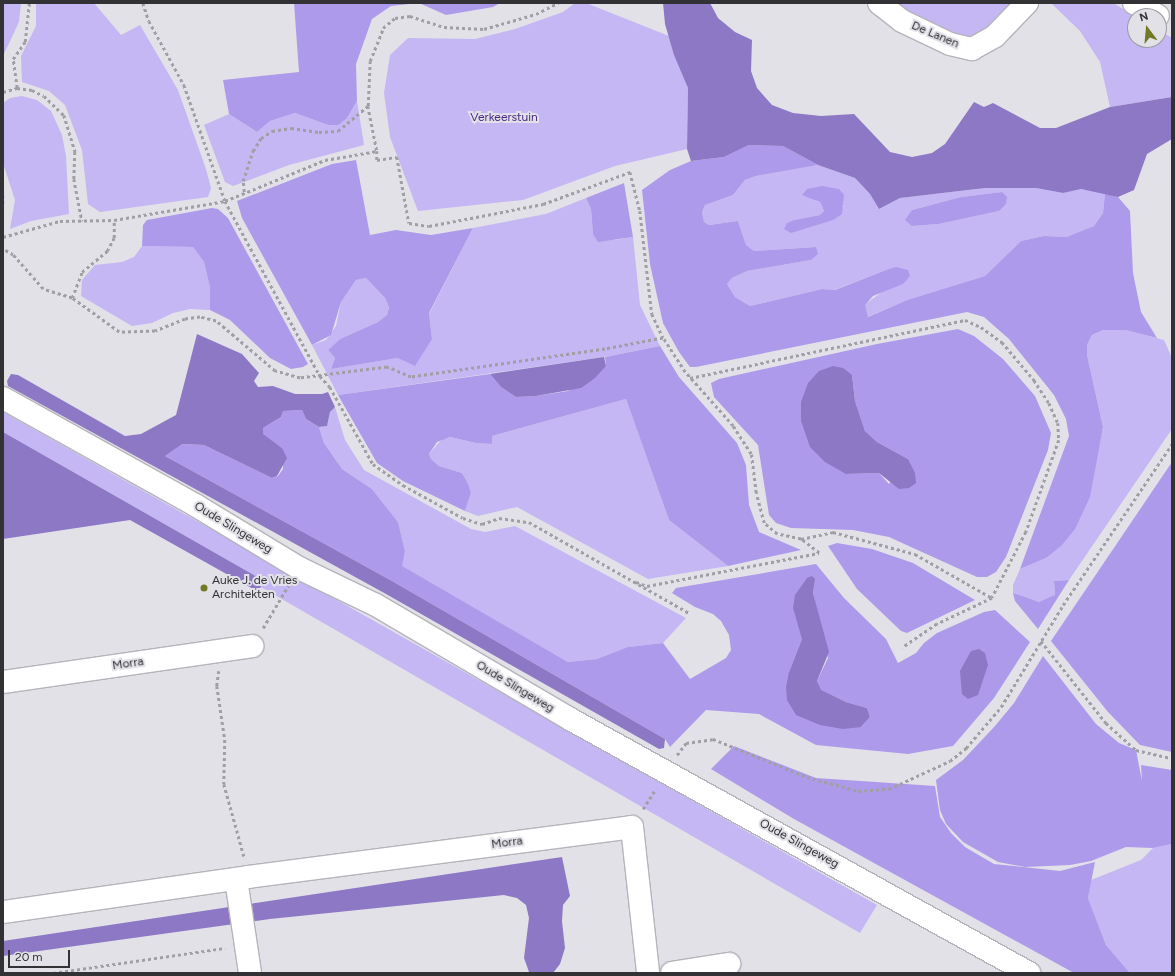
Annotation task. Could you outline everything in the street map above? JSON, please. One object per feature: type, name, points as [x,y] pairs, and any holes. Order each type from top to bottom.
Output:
[{"type":"street","name":"De Lanen","points":[[879,3],[909,24],[950,44],[972,49],[995,36],[1027,3]]},
{"type":"street","points":[[1134,3],[1144,8]]},
{"type":"street","name":"Oude Slingeweg","points":[[3,398],[196,505],[299,568],[376,605],[570,719],[1029,973]]},
{"type":"street","name":"Morra","points":[[3,682],[252,646]]},
{"type":"street","points":[[632,827],[648,973]]},
{"type":"street","name":"Morra","points":[[3,912],[241,885],[632,827]]},
{"type":"street","points":[[241,885],[244,941],[250,973]]},
{"type":"street","points":[[672,973],[729,964]]},
{"type":"path","points":[[17,88],[12,59],[25,42],[29,3]]},
{"type":"path","points":[[143,3],[149,21],[184,85],[225,200],[320,376],[330,386],[373,464],[409,489],[463,518],[482,524],[499,518],[529,522],[689,613]]},
{"type":"path","points":[[558,3],[536,14],[484,29],[444,27],[410,16],[395,18],[383,28],[372,55],[368,106],[377,151],[377,160],[397,157],[409,223],[429,226],[543,204],[630,172],[640,211],[652,314],[663,338],[690,378],[733,426],[751,454],[756,493],[764,523],[777,534],[801,539],[833,532],[915,554],[992,598]]},
{"type":"path","points":[[3,92],[17,88],[32,90],[44,96],[64,115],[75,152],[74,179],[82,221]]},
{"type":"path","points":[[244,192],[242,181],[261,138],[272,131],[290,128],[319,132],[338,131],[368,106]]},
{"type":"path","points":[[3,237],[39,225],[114,220],[225,200],[325,160],[377,151]]},
{"type":"path","points":[[3,195],[3,205]]},
{"type":"path","points":[[72,298],[82,272],[108,252],[114,238],[114,220]]},
{"type":"path","points":[[3,249],[13,255],[43,289],[72,298],[119,332],[155,331],[184,318],[200,317],[216,321],[275,371],[300,378],[387,367],[411,377],[605,349],[663,338]]},
{"type":"path","points":[[690,378],[965,320],[981,327],[1002,342],[1034,380],[1049,403],[1058,424],[1059,440],[1026,532],[992,598],[937,624],[902,648]]},
{"type":"path","points":[[632,827],[666,771],[686,743],[714,739],[807,777],[858,791],[888,789],[950,762],[966,748],[1001,707],[1119,519],[1172,444]]},
{"type":"path","points":[[630,580],[647,586],[819,553],[801,539]]},
{"type":"path","points":[[252,646],[299,568]]},
{"type":"path","points":[[1042,641],[1106,723],[1136,750],[1172,758]]},
{"type":"path","points":[[221,651],[217,686],[226,740],[224,784],[242,843],[241,885]]},
{"type":"path","points":[[54,973],[244,941]]},
{"type":"green space","points":[[3,3],[21,3],[19,22],[3,56]]},
{"type":"green space","points":[[36,3],[94,3],[121,35],[140,25],[178,90],[206,169],[211,188],[208,197],[100,212],[88,204],[82,150],[65,105],[49,91],[22,82],[21,56],[36,26]]},
{"type":"green space","name":"Verkeerstuin","points":[[575,3],[586,3],[669,36],[688,88],[687,149],[615,166],[523,200],[418,211],[390,137],[384,93],[390,55],[408,38],[475,39],[515,29],[563,12]]},
{"type":"green space","points":[[888,3],[1016,3],[985,31],[970,39],[952,38]]},
{"type":"green space","points":[[1051,3],[1113,3],[1127,11],[1127,48],[1167,48],[1167,35],[1172,38],[1172,97],[1110,107],[1100,62],[1080,31]]},
{"type":"green space","points":[[22,96],[37,100],[51,111],[62,135],[66,156],[69,214],[31,221],[10,229],[15,200],[3,163],[3,103],[10,98]]},
{"type":"green space","points":[[357,101],[364,145],[289,165],[233,186],[225,182],[204,125],[229,114],[257,132],[270,121],[295,113],[328,125],[347,118]]},
{"type":"green space","points":[[818,165],[855,178],[870,194],[879,209],[900,198],[985,188],[1036,188],[1063,193],[1080,189],[1105,193],[1103,213],[1094,226],[1078,234],[1067,237],[1044,236],[1021,241],[985,276],[907,300],[867,317],[864,305],[882,292],[886,270],[834,290],[822,289],[750,306],[735,297],[727,284],[732,278],[747,271],[811,260],[816,247],[754,251],[746,245],[738,221],[709,225],[704,222],[702,212],[705,205],[733,195],[745,180],[756,176]],"holes":[[[1002,192],[999,211],[939,224],[912,226],[912,210],[961,197]],[[811,200],[845,206],[785,229],[794,220],[820,215],[824,211],[820,202]]]},
{"type":"green space","points":[[586,198],[591,209],[593,234],[615,240],[633,237],[640,305],[660,346],[604,357],[338,395],[312,345],[326,340],[336,326],[341,302],[356,280],[366,278],[385,298],[389,307],[387,315],[378,322],[340,339],[328,350],[335,358],[331,369],[398,358],[432,339],[429,314],[473,228],[546,214]]},
{"type":"green space","points":[[142,246],[193,247],[204,262],[210,288],[210,310],[190,309],[173,313],[152,323],[132,326],[81,296],[82,280],[95,265],[122,262],[134,257]]},
{"type":"green space","points":[[1103,330],[1125,330],[1164,340],[1172,358],[1172,429],[1069,580],[1054,581],[1055,595],[1050,599],[1039,602],[1013,593],[1013,585],[1020,569],[1046,558],[1098,451],[1103,427],[1087,355],[1087,345],[1092,335]]},
{"type":"green space","points":[[626,399],[669,520],[728,566],[648,579],[517,507],[478,516],[465,511],[471,493],[462,473],[439,466],[431,459],[429,454],[442,439],[450,437],[476,443],[492,444],[492,436]]},
{"type":"green space","points":[[335,407],[345,440],[364,470],[471,529],[485,532],[515,526],[686,618],[663,643],[629,647],[597,659],[568,662],[401,566],[405,551],[398,522],[372,489],[342,469],[324,443],[319,427],[327,426],[330,412]]},
{"type":"green space","points":[[3,412],[877,905],[860,933],[261,587],[261,579],[3,432]]},
{"type":"green space","points":[[1172,844],[1172,973],[1130,973],[1106,945],[1088,898],[1091,880],[1141,860],[1153,848]]},
{"type":"shaded area","points":[[294,3],[419,3],[391,6],[372,19],[356,64],[357,101],[347,118],[338,125],[328,125],[295,113],[270,121],[257,132],[229,114],[223,80],[299,72]]},
{"type":"shaded area","points":[[419,3],[500,3],[493,7],[446,15]]},
{"type":"shaded area","points":[[663,3],[710,3],[718,18],[735,32],[752,40],[751,71],[757,88],[772,105],[793,113],[821,116],[854,114],[890,152],[912,157],[932,153],[945,144],[974,102],[984,107],[993,103],[1040,128],[1056,128],[1110,107],[1172,97],[1172,139],[1147,154],[1134,190],[1118,197],[1081,189],[1063,193],[1036,188],[985,188],[900,198],[879,209],[870,194],[855,178],[818,165],[783,146],[749,145],[724,157],[691,161],[687,149],[688,88],[674,55],[665,24]]},
{"type":"shaded area","points":[[749,145],[783,146],[818,165],[756,176],[745,180],[733,195],[705,205],[702,212],[704,222],[709,225],[738,221],[746,245],[754,251],[816,247],[818,254],[811,260],[747,271],[732,278],[727,284],[735,297],[750,306],[822,289],[835,290],[896,267],[908,270],[910,276],[903,284],[873,296],[865,305],[868,317],[907,300],[985,276],[1021,241],[1044,236],[1067,237],[1094,226],[1103,213],[1105,193],[1118,197],[1130,211],[1133,273],[1141,312],[1157,338],[1125,330],[1103,330],[1092,335],[1087,345],[1087,355],[1103,427],[1090,497],[1075,529],[1062,545],[1046,558],[1020,569],[1069,436],[1066,419],[1054,395],[1009,339],[984,317],[967,312],[696,367],[690,367],[679,352],[663,323],[650,264],[642,190],[670,170],[691,161],[724,157]]},
{"type":"shaded area","points":[[356,160],[370,235],[396,230],[431,235],[473,228],[429,313],[432,339],[415,366],[398,358],[331,369],[335,358],[328,350],[340,339],[378,322],[387,315],[389,307],[385,298],[366,278],[356,280],[341,302],[331,335],[312,345],[242,218],[237,201],[332,164]]},
{"type":"shaded area","points":[[624,183],[633,237],[598,242],[593,234],[591,209],[586,198]]},
{"type":"shaded area","points":[[822,186],[839,189],[844,195],[842,214],[833,220],[791,233],[784,229],[787,223],[794,220],[820,215],[824,211],[820,202],[802,195],[807,189]]},
{"type":"shaded area","points":[[1002,192],[1007,197],[1006,204],[999,211],[939,224],[912,226],[905,220],[912,210],[961,197]]},
{"type":"shaded area","points":[[212,208],[218,209],[228,218],[308,364],[303,367],[291,369],[270,358],[230,320],[210,310],[210,288],[204,262],[193,247],[142,246],[143,225],[147,220]]},
{"type":"shaded area","points":[[958,329],[974,336],[1003,359],[1035,396],[1051,433],[1048,450],[1006,557],[996,572],[987,577],[977,577],[889,537],[853,530],[791,528],[776,523],[769,515],[758,445],[714,397],[711,383],[719,379],[877,344]],"holes":[[[852,375],[855,401],[865,431],[877,442],[908,459],[889,484],[879,473],[846,474]]]},
{"type":"shaded area","points":[[197,334],[242,354],[259,373],[254,381],[258,387],[273,386],[295,394],[322,394],[328,392],[335,407],[330,412],[327,426],[319,427],[306,419],[302,410],[283,411],[281,417],[263,428],[263,434],[282,448],[287,458],[277,476],[272,478],[204,445],[182,444],[165,456],[392,581],[665,739],[664,748],[659,749],[386,594],[8,386],[7,381],[11,374],[18,375],[125,436],[141,434],[176,415]]},
{"type":"shaded area","points":[[660,346],[679,377],[737,443],[746,465],[749,505],[759,532],[801,550],[728,566],[669,520],[626,399],[492,436],[492,444],[476,443],[450,437],[437,442],[429,454],[431,459],[439,466],[462,473],[468,484],[471,493],[465,511],[403,481],[377,463],[338,395],[490,374],[501,387],[516,397],[536,396],[568,391],[606,366],[605,357]]},
{"type":"shaded area","points":[[604,357],[606,366],[595,378],[581,388],[536,396],[516,397],[501,387],[490,374]]},
{"type":"shaded area","points":[[833,366],[843,368],[852,375],[855,401],[865,431],[877,442],[908,459],[915,473],[916,483],[909,488],[899,489],[879,473],[846,474],[825,462],[810,447],[801,421],[801,402],[808,383],[819,371]]},
{"type":"shaded area","points":[[302,410],[306,419],[319,427],[324,443],[342,469],[372,489],[398,522],[405,551],[402,566],[568,662],[597,659],[628,647],[663,643],[690,679],[726,658],[731,650],[729,635],[721,621],[713,614],[695,607],[672,593],[676,588],[816,564],[844,598],[886,639],[898,663],[916,653],[924,643],[937,633],[984,612],[995,610],[1030,642],[994,698],[953,746],[908,754],[816,745],[759,714],[706,710],[670,747],[665,739],[392,581],[165,456],[181,444],[204,445],[272,478],[278,476],[283,469],[282,448],[262,434],[263,428],[281,417],[283,411]],"holes":[[[815,579],[813,593],[828,658],[817,681],[820,690],[846,702],[867,708],[870,717],[861,727],[789,672],[802,639]]]},
{"type":"shaded area","points":[[3,432],[261,579],[261,587],[257,591],[130,520],[3,539]]},
{"type":"shaded area","points":[[1172,462],[1172,752],[1140,745],[1108,712],[1051,641]]},
{"type":"shaded area","points":[[837,543],[872,549],[913,563],[975,600],[907,633],[901,631],[857,589],[828,546]]},
{"type":"shaded area","points":[[812,576],[815,579],[813,593],[829,652],[817,681],[821,690],[846,702],[867,708],[870,717],[861,727],[843,729],[820,725],[796,715],[787,700],[786,687],[789,672],[802,639],[793,608],[795,595],[807,578]]},
{"type":"shaded area","points":[[1069,580],[1038,629],[1015,601],[1013,593],[1039,602],[1055,595],[1054,581]]},
{"type":"shaded area","points":[[979,649],[985,653],[988,665],[978,695],[968,699],[962,694],[960,671],[971,651]]},
{"type":"shaded area","points":[[1043,656],[1096,724],[1119,743],[1136,750],[1142,781],[1141,765],[1172,770],[1172,844],[1153,848],[1126,847],[1091,861],[1070,865],[1025,867],[998,862],[963,842],[946,824],[940,810],[936,780],[963,760],[995,726],[1014,703]]},
{"type":"shaded area","points":[[734,746],[816,778],[935,786],[940,817],[951,833],[965,847],[994,864],[1060,871],[1095,862],[1088,898],[1106,945],[1130,973],[1074,973],[794,819],[711,769]]},
{"type":"shaded area","points":[[562,857],[570,896],[563,905],[562,921],[565,948],[560,964],[553,973],[529,972],[524,958],[529,918],[526,905],[517,898],[504,895],[270,919],[3,956],[3,941]]},
{"type":"place","name":"Auke J. de Vries Architekten","points":[[204,588]]}]
